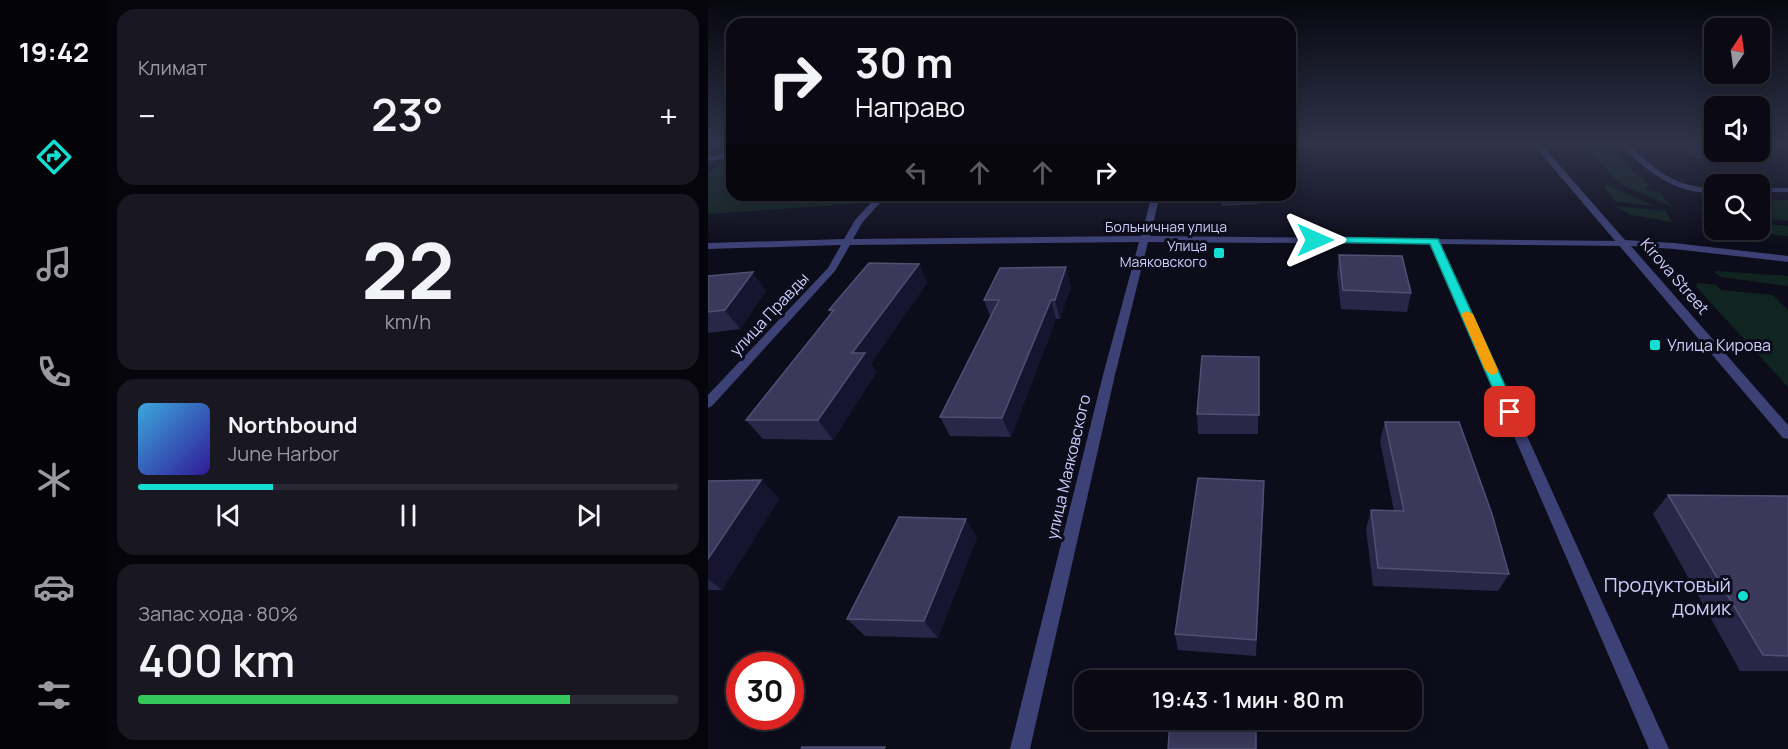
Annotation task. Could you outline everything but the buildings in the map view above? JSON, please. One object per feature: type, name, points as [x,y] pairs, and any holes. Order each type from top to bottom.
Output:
[{"type":"street","name":"Kirova Street","points":[[1566,177],[1788,434]]},
{"type":"street","points":[[1663,177],[1671,184],[1687,189],[1704,190]]},
{"type":"street","points":[[1770,190],[1788,190]]},
{"type":"street","name":"улица Правды","points":[[708,403],[828,275],[839,261],[858,222],[877,201]]},
{"type":"street","name":"улица Маяковского","points":[[1020,749],[1109,375],[1155,201]]},
{"type":"street","name":"Больничная улица","points":[[708,246],[1146,239],[1624,243],[1674,246],[1788,259]]},
{"type":"street","points":[[1434,241],[1659,749]]},
{"type":"green space","points":[[708,177],[726,177],[726,201],[858,201],[855,204],[708,214]]},
{"type":"green space","points":[[1614,177],[1640,177],[1649,185],[1644,189],[1660,193],[1672,207],[1621,184]]},
{"type":"green space","points":[[1604,187],[1654,206],[1616,202]]},
{"type":"green space","points":[[1788,200],[1788,221],[1770,219],[1770,201]]},
{"type":"green space","points":[[1614,206],[1666,211],[1672,222],[1631,215]]},
{"type":"green space","points":[[1770,224],[1788,226],[1788,236],[1770,234]]},
{"type":"green space","points":[[1714,272],[1788,276],[1788,286],[1721,277]]},
{"type":"green space","points":[[1696,284],[1716,285],[1721,290],[1773,295],[1788,310],[1788,387],[1697,288]]},
{"type":"slow traffic","points":[[1467,314],[1492,370]]},
{"type":"place","name":"Улица Маяковского","points":[[1219,253]]},
{"type":"place","name":"Улица Кирова","points":[[1655,345]]},
{"type":"place","name":"Продуктовый домик","points":[[1743,596]]},
{"type":"route","points":[[1315,240],[1434,241],[1510,412]]}]
